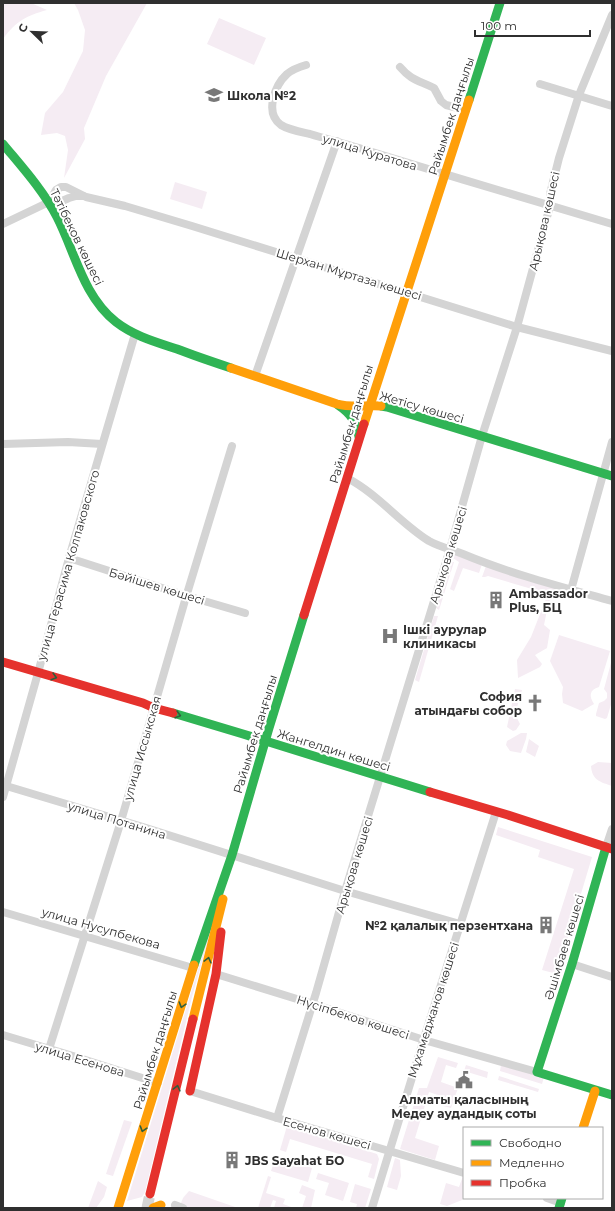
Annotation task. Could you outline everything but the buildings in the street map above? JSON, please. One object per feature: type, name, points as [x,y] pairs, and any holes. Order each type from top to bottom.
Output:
[{"type":"main road","name":"Райымбек даңғылы","points":[[118,1208],[193,968],[232,855],[265,741],[370,405],[500,3]]},
{"type":"main road","name":"Тәтібеков көшесі","points":[[3,144],[38,186],[49,202],[63,230],[81,275],[91,293],[113,320],[136,334]]},
{"type":"main road","name":"Жетісу көшесі","points":[[136,334],[194,356],[337,404],[345,406],[370,405],[387,407],[608,474]]},
{"type":"main road","points":[[337,404],[356,422],[360,438]]},
{"type":"main road","name":"Жангелдин көшесі","points":[[3,662],[143,703],[154,708],[243,734],[609,848]]},
{"type":"main road","name":"Әшімбаев көшесі","points":[[537,1072],[609,848]]},
{"type":"main road","name":"Райымбек даңғылы","points":[[150,1194],[226,886],[232,855]]},
{"type":"main road","name":"Райымбек даңғылы","points":[[190,1091],[216,974],[224,915],[226,886]]},
{"type":"main road","points":[[537,1072],[612,1095]]},
{"type":"main road","points":[[584,1127],[595,1091]]},
{"type":"street","name":"Арықова көшесі","points":[[277,1118],[313,1004],[345,891],[450,549],[482,436],[518,327],[550,206],[550,194],[579,95],[612,15]]},
{"type":"street","name":"улица Куратова","points":[[306,65],[295,68],[287,74],[278,86],[272,106],[274,118],[281,124],[295,130],[337,141],[445,175],[612,224]]},
{"type":"street","points":[[400,67],[411,78],[434,88],[440,101],[446,105],[466,110]]},
{"type":"street","points":[[540,84],[612,106]]},
{"type":"street","points":[[255,376],[337,141]]},
{"type":"street","name":"Шерхан Мұртаза көшесі","points":[[49,202],[56,190],[61,187],[66,187],[86,196],[192,226],[518,327],[612,351]]},
{"type":"street","points":[[3,224],[49,202],[62,201],[76,196],[86,196]]},
{"type":"street","name":"улица Герасима Колпаковского","points":[[3,797],[4,786],[38,673],[69,558],[136,334]]},
{"type":"street","points":[[3,444],[68,442],[102,444]]},
{"type":"street","points":[[571,590],[608,474],[612,442]]},
{"type":"street","name":"улица Иссыкская","points":[[49,1049],[121,821],[232,446]]},
{"type":"street","points":[[347,478],[358,483],[430,541],[492,566],[612,601]]},
{"type":"street","name":"Бәйішев көшесі","points":[[69,558],[245,613]]},
{"type":"street","name":"улица Потанина","points":[[4,786],[345,891],[460,924]]},
{"type":"street","name":"Мұхамеджанов көшесі","points":[[372,1208],[496,812]]},
{"type":"street","name":"Әшімбаев көшесі","points":[[609,848],[612,829]]},
{"type":"street","name":"улица Нусупбекова","points":[[3,912],[193,968]]},
{"type":"street","points":[[572,964],[612,976]]},
{"type":"street","name":"Нүсіпбеков көшесі","points":[[216,974],[424,1040],[537,1072]]},
{"type":"street","name":"улица Есенова","points":[[3,1035],[158,1083]]},
{"type":"street","name":"Есенов көшесі","points":[[190,1091],[463,1173]]},
{"type":"street","points":[[550,1199],[560,1203]]},
{"type":"shaded area","points":[[3,3],[31,3],[47,10],[17,23],[3,39]]},
{"type":"shaded area","points":[[74,3],[147,3],[106,76],[84,128],[85,139],[64,178],[68,150],[65,136],[57,133],[41,135],[45,113],[63,92],[83,51],[85,30]]},
{"type":"shaded area","points":[[219,18],[266,38],[254,65],[207,44]]},
{"type":"shaded area","points":[[175,182],[207,192],[202,209],[170,199]]},
{"type":"shaded area","points":[[455,554],[482,564],[479,573],[463,568],[454,591],[450,589],[459,562],[453,558]]},
{"type":"shaded area","points":[[450,562],[454,562],[439,610],[436,608]]},
{"type":"shaded area","points":[[486,566],[556,587],[549,602],[546,602],[542,592],[488,576],[482,577]]},
{"type":"shaded area","points":[[542,609],[547,610],[544,625],[550,630],[547,648],[535,655],[542,664],[540,667],[518,678],[517,660],[531,637]]},
{"type":"shaded area","points":[[434,616],[438,616],[419,682],[415,680]]},
{"type":"shaded area","points":[[559,635],[610,651],[599,687],[593,690],[591,694],[594,704],[582,711],[563,703],[563,687],[550,661]]},
{"type":"shaded area","points":[[612,659],[612,701],[607,718],[605,719],[596,716],[596,714],[599,703],[607,698],[607,693],[604,689]]},
{"type":"shaded area","points":[[515,689],[522,690],[515,714],[520,724],[516,730],[513,731],[507,727]]},
{"type":"shaded area","points":[[521,733],[527,733],[521,753],[510,751],[506,745],[507,741]]},
{"type":"shaded area","points":[[529,739],[539,746],[535,757],[526,752]]},
{"type":"shaded area","points":[[598,762],[612,763],[612,786],[600,782],[593,774],[591,766]]},
{"type":"shaded area","points":[[498,827],[592,857],[557,974],[542,970],[574,869],[538,857],[540,850],[496,835]]},
{"type":"shaded area","points":[[213,920],[192,997],[145,1192],[142,1197],[127,1201],[190,996]]},
{"type":"shaded area","points":[[438,1057],[458,1063],[456,1068],[446,1065],[441,1082],[458,1088],[451,1108],[439,1105],[441,1096],[429,1092],[415,1138],[439,1146],[435,1160],[400,1149],[419,1088],[427,1088]]},
{"type":"shaded area","points":[[466,1065],[488,1072],[487,1078],[464,1071]]},
{"type":"shaded area","points":[[501,1065],[544,1077],[542,1084],[500,1071]]},
{"type":"shaded area","points":[[499,1076],[539,1089],[538,1092],[498,1080]]},
{"type":"shaded area","points":[[124,1120],[132,1122],[113,1176],[106,1174]]},
{"type":"shaded area","points":[[287,1126],[377,1154],[379,1159],[374,1179],[368,1177],[372,1164],[290,1139],[286,1152],[280,1150]]},
{"type":"shaded area","points":[[276,1156],[312,1168],[308,1182],[271,1171]]},
{"type":"shaded area","points":[[395,1158],[400,1160],[401,1176],[397,1190],[387,1187]]},
{"type":"shaded area","points":[[318,1173],[349,1183],[343,1201],[325,1195],[329,1183],[316,1179]]},
{"type":"shaded area","points":[[268,1176],[271,1177],[266,1193],[285,1199],[283,1204],[294,1208],[274,1208],[276,1201],[273,1200],[270,1208],[258,1208]]},
{"type":"shaded area","points":[[463,1176],[462,1200],[447,1206],[440,1204],[446,1183],[459,1187]]},
{"type":"shaded area","points":[[98,1181],[107,1187],[104,1197],[96,1208],[88,1208]]},
{"type":"shaded area","points":[[355,1184],[371,1189],[365,1208],[356,1208],[357,1204],[350,1202]]},
{"type":"shaded area","points":[[302,1185],[315,1190],[311,1208],[302,1208],[306,1196],[299,1193]]},
{"type":"shaded area","points":[[189,1191],[238,1208],[179,1208],[183,1198]]},
{"type":"tunnel","points":[[147,1208],[150,1194]]},
{"type":"traffic: fast","points":[[469,100],[500,3]]},
{"type":"traffic: fast","points":[[3,144],[45,197],[57,217],[81,273],[95,300],[116,322],[138,335],[231,368]]},
{"type":"traffic: fast","points":[[338,405],[352,418],[357,427],[359,437]]},
{"type":"traffic: fast","points":[[381,406],[612,476]]},
{"type":"traffic: fast","points":[[194,965],[232,855],[304,615]]},
{"type":"traffic: fast","points":[[173,713],[430,792]]},
{"type":"traffic: fast","points":[[606,847],[572,964],[537,1072],[612,1095]]},
{"type":"traffic: fast","points":[[559,1208],[562,1199]]},
{"type":"traffic: slow","points":[[364,424],[469,100]]},
{"type":"traffic: slow","points":[[231,368],[337,404],[353,406],[381,406]]},
{"type":"traffic: slow","points":[[193,1019],[223,899]]},
{"type":"traffic: slow","points":[[118,1208],[194,965]]},
{"type":"traffic: slow","points":[[583,1127],[595,1091]]},
{"type":"traffic: slow","points":[[153,1208],[161,1205]]},
{"type":"traffic: jam","points":[[304,615],[364,424]]},
{"type":"traffic: jam","points":[[3,662],[173,713]]},
{"type":"traffic: jam","points":[[430,792],[508,815],[612,849]]},
{"type":"traffic: jam","points":[[190,1091],[216,974],[221,932]]},
{"type":"traffic: jam","points":[[150,1194],[193,1019]]},
{"type":"place","name":"Школа №2","points":[[214,95]]},
{"type":"place","name":"Ambassador Plus, БЦ","points":[[496,600]]},
{"type":"place","name":"Ішкі аурулар клиникасы","points":[[390,636]]},
{"type":"place","name":"София атындағы собор","points":[[535,703]]},
{"type":"place","name":"№2 қалалық перзентхана","points":[[546,925]]},
{"type":"place","name":"Алматы қаласының Медеу аудандық соты","points":[[464,1080]]},
{"type":"place","name":"JBS Sayahat БО","points":[[232,1160]]}]
